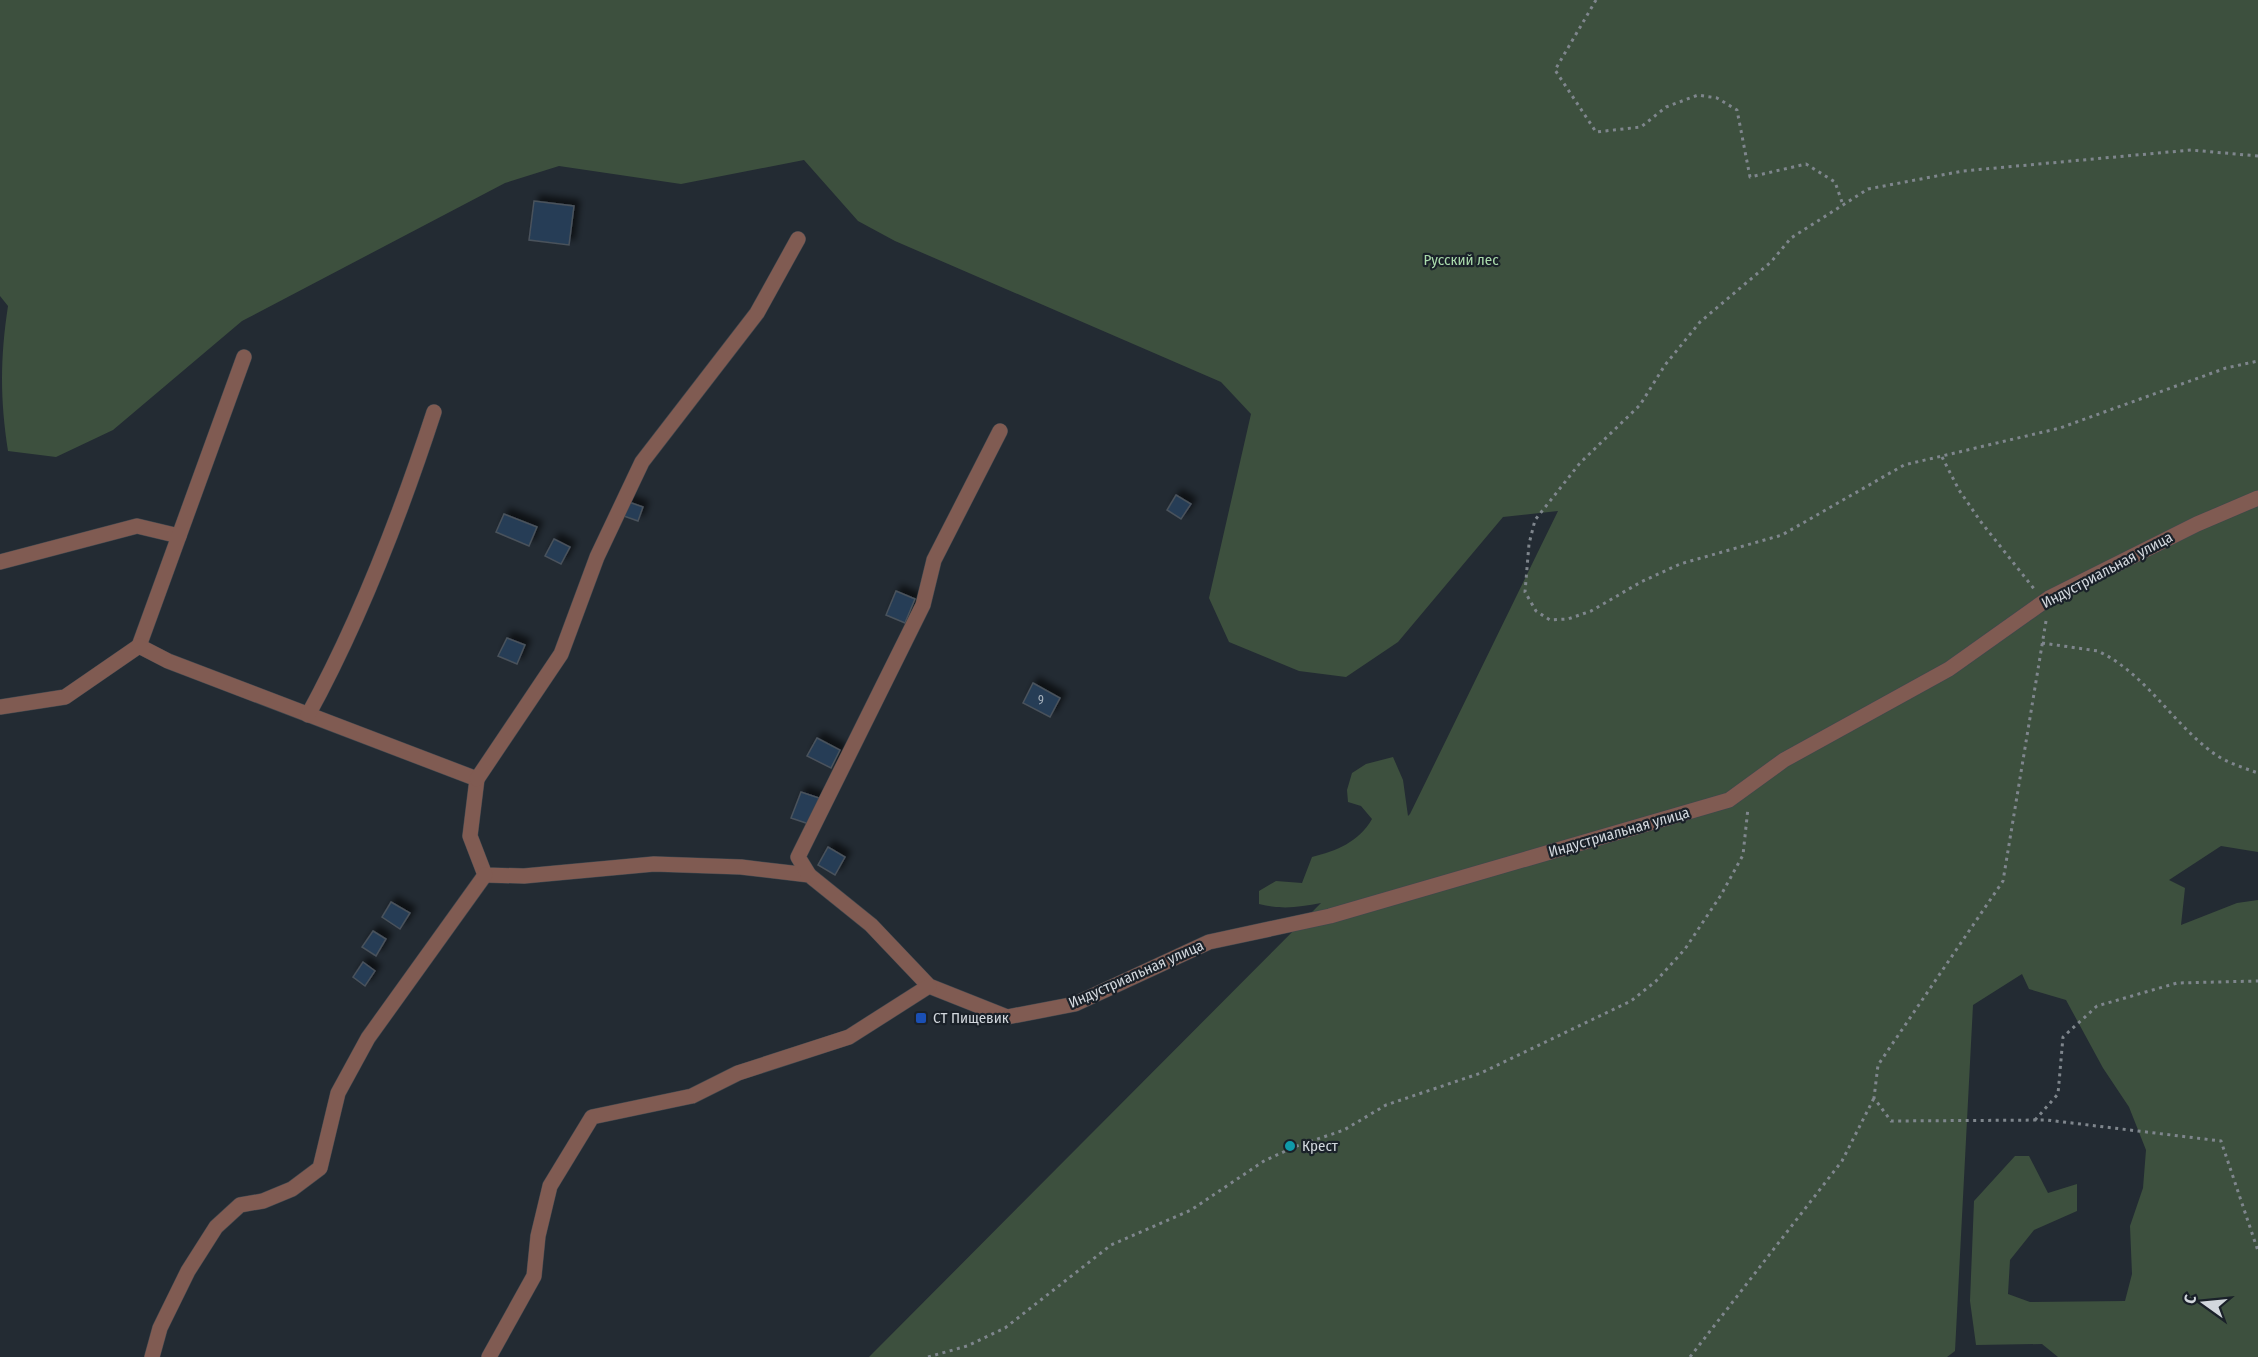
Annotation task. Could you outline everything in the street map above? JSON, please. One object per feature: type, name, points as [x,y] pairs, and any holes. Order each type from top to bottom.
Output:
[{"type":"street","points":[[485,875],[470,836],[477,778],[561,654],[597,557],[642,462],[757,313],[798,239]]},
{"type":"street","points":[[0,707],[65,697],[139,646],[244,357]]},
{"type":"street","points":[[308,715],[338,661],[414,474],[434,412]]},
{"type":"street","points":[[489,1357],[534,1276],[538,1236],[550,1186],[592,1117],[692,1096],[738,1073],[849,1037],[928,986],[871,925],[809,875],[798,858],[923,605],[934,560],[1000,431]]},
{"type":"street","name":"Индустриальная улица","points":[[928,986],[1006,1017],[1075,1004],[1209,942],[1330,916],[1729,800],[1784,760],[1949,669],[2049,598],[2197,524],[2258,498]]},
{"type":"street","points":[[0,562],[137,526],[179,536]]},
{"type":"street","points":[[139,646],[168,662],[477,778]]},
{"type":"street","points":[[485,875],[524,876],[654,864],[741,867],[809,875]]},
{"type":"street","points":[[152,1357],[160,1328],[188,1271],[216,1227],[240,1205],[263,1201],[292,1189],[320,1168],[339,1093],[368,1038],[485,875]]},
{"type":"path","points":[[1596,0],[1555,70],[1596,132],[1641,127],[1666,107],[1698,95],[1717,98],[1737,110],[1750,177],[1806,164],[1835,183],[1843,206]]},
{"type":"path","points":[[2258,156],[2191,150],[1963,171],[1868,189],[1791,238],[1771,262],[1700,322],[1665,365],[1640,405],[1580,463],[1535,520],[1529,544],[1525,592],[1536,611],[1550,620],[1568,619],[1591,611],[1641,582],[1680,564],[1782,534],[1904,465],[2060,428],[2226,368],[2258,362]]},
{"type":"path","points":[[1690,1357],[1842,1161],[1874,1098],[1878,1065],[2002,881],[2049,598],[2034,589],[1981,522],[1959,490],[1942,457]]},
{"type":"path","points":[[2042,643],[2098,651],[2107,656],[2139,679],[2209,750],[2227,761],[2258,773]]},
{"type":"path","points":[[928,1357],[967,1346],[1005,1328],[1112,1245],[1191,1210],[1264,1161],[1294,1147],[1344,1130],[1386,1105],[1481,1073],[1631,1001],[1656,981],[1685,949],[1721,895],[1743,855],[1750,785]]},
{"type":"path","points":[[2035,1120],[2058,1094],[2063,1037],[2097,1006],[2177,983],[2258,981]]},
{"type":"path","points":[[1874,1098],[1891,1121],[2035,1120],[2221,1141],[2258,1251]]},
{"type":"green space","name":"Русский лес","points":[[0,0],[2258,0],[2258,852],[2221,846],[2169,880],[2185,888],[2181,925],[2237,903],[2258,900],[2258,1357],[2058,1357],[2042,1344],[1976,1345],[1970,1301],[1974,1201],[2015,1156],[2029,1156],[2048,1193],[2077,1184],[2077,1211],[2034,1230],[2010,1260],[2008,1294],[2030,1302],[2125,1301],[2132,1274],[2130,1226],[2143,1188],[2146,1150],[2129,1107],[2103,1068],[2066,1000],[2029,989],[2022,974],[1973,1005],[1955,1351],[1947,1357],[869,1357],[1321,903],[1291,907],[1268,906],[1259,904],[1259,891],[1276,881],[1302,883],[1312,857],[1330,852],[1354,840],[1367,827],[1372,819],[1361,806],[1348,802],[1347,790],[1352,773],[1366,764],[1393,757],[1403,780],[1408,816],[1410,814],[1558,511],[1503,517],[1398,642],[1346,677],[1299,671],[1229,642],[1209,598],[1251,414],[1221,382],[895,241],[858,221],[804,160],[681,184],[559,166],[505,183],[242,321],[113,430],[56,457],[8,451],[2,379],[8,306],[0,296]]},
{"type":"building","points":[[534,201],[574,206],[569,245],[529,240]]},
{"type":"building","points":[[1176,495],[1191,504],[1181,519],[1167,510]]},
{"type":"building","points":[[626,501],[643,507],[638,521],[621,515]]},
{"type":"building","points":[[504,514],[537,527],[529,546],[496,532]]},
{"type":"building","points":[[554,539],[570,547],[561,564],[545,556]]},
{"type":"building","points":[[896,591],[915,599],[905,623],[886,615]]},
{"type":"building","points":[[507,638],[525,645],[517,664],[498,656]]},
{"type":"building","points":[[1033,683],[1060,698],[1050,717],[1023,703]]},
{"type":"building","points":[[817,738],[840,750],[831,768],[807,756]]},
{"type":"building","points":[[801,792],[819,798],[809,824],[791,818]]},
{"type":"building","points":[[828,847],[845,857],[835,875],[818,865]]},
{"type":"building","points":[[391,902],[410,913],[400,929],[382,917]]},
{"type":"building","points":[[373,931],[386,939],[376,956],[362,947]]},
{"type":"building","points":[[363,962],[375,971],[365,986],[353,977]]},
{"type":"place","name":"СТ Пищевик","points":[[921,1018]]},
{"type":"place","name":"Крест","points":[[1290,1146]]}]
